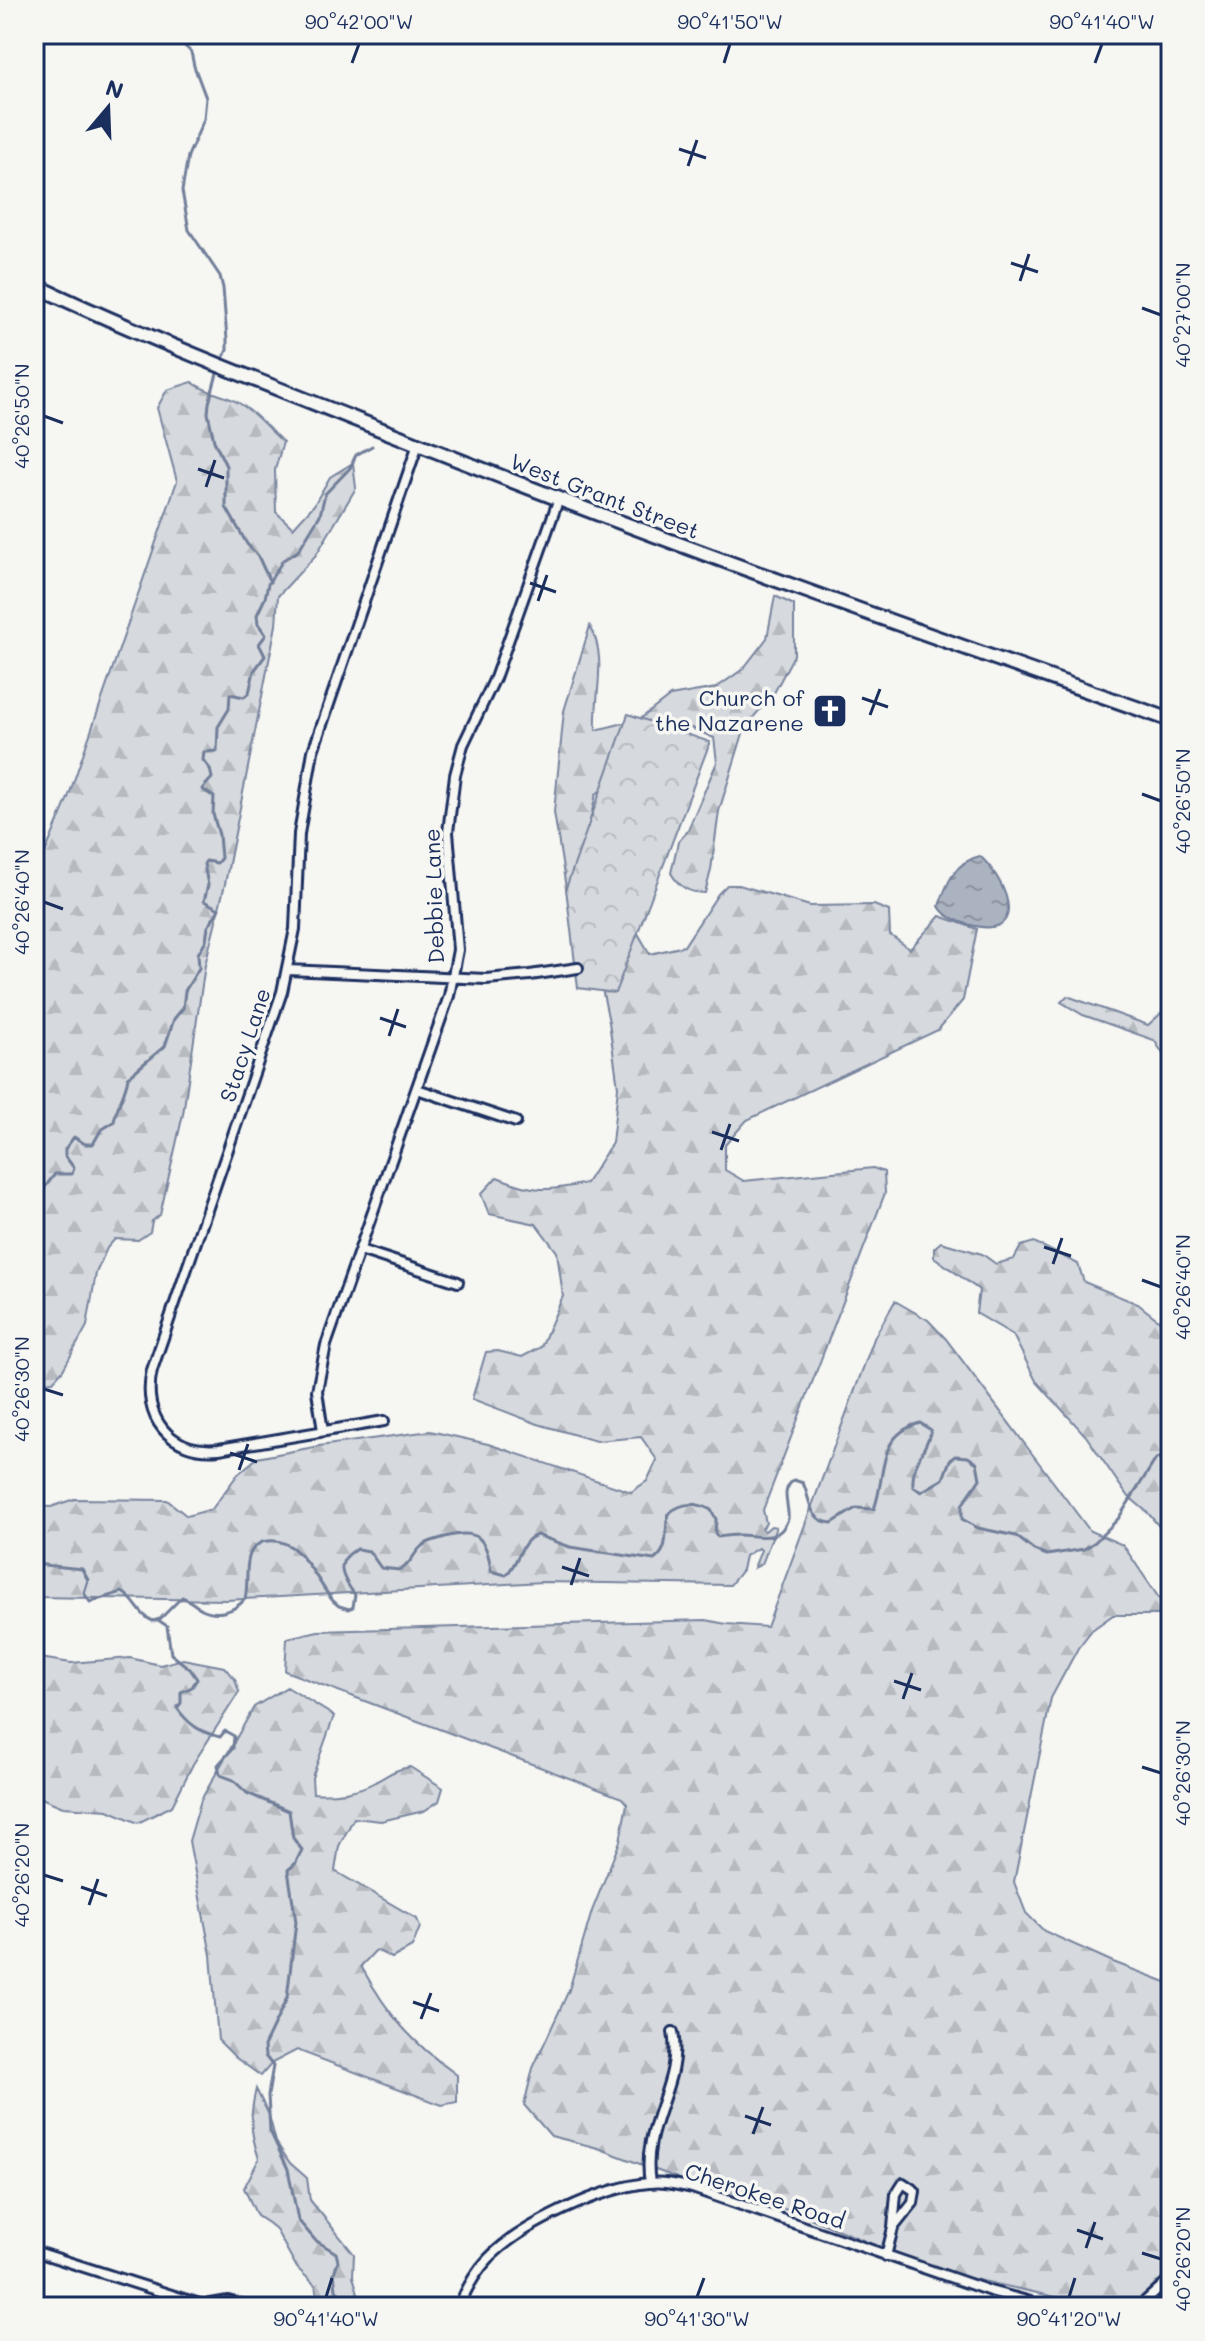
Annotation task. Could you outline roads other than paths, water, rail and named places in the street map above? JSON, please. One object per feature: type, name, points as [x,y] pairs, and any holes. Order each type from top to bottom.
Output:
[{"type":"main road","name":"West Grant Street","points":[[34,285],[184,353],[558,501],[1171,720]]},
{"type":"street","name":"Stacy Lane","points":[[384,1421],[219,1449],[195,1449],[172,1439],[157,1420],[148,1398],[152,1370],[269,1035],[288,970],[297,908],[299,834],[313,751],[418,444]]},
{"type":"street","name":"Debbie Lane","points":[[323,1431],[317,1391],[322,1360],[454,979],[458,950],[448,832],[455,775],[463,745],[495,678],[558,501]]},
{"type":"street","points":[[288,970],[454,979],[514,977],[578,968]]},
{"type":"street","points":[[417,1089],[516,1122]]},
{"type":"street","points":[[360,1250],[458,1282]]},
{"type":"street","points":[[650,2183],[649,2146],[661,2102],[670,2083],[673,2032]]},
{"type":"street","name":"Cherokee Road","points":[[459,2307],[467,2287],[485,2261],[522,2232],[601,2195],[650,2183],[692,2188],[990,2291],[1049,2307]]},
{"type":"street","points":[[886,2256],[893,2228],[896,2194],[900,2184],[906,2183],[915,2191],[915,2199],[893,2228]]},
{"type":"street","points":[[34,2251],[205,2306],[228,2301],[249,2307]]},
{"type":"street","points":[[1139,2307],[1171,2278]]},
{"type":"water","points":[[980,856],[991,868],[1006,895],[1006,918],[999,925],[985,927],[964,923],[946,915],[939,906],[948,882],[958,868]]},
{"type":"waterway","points":[[172,34],[191,52],[206,98],[204,119],[188,156],[182,191],[189,230],[220,276],[223,288],[227,350],[221,363]]},
{"type":"waterway","points":[[218,370],[208,413],[214,441],[226,466],[226,507],[247,544],[258,556],[270,582]]},
{"type":"waterway","points":[[34,1180],[42,1191],[55,1174],[72,1174],[74,1168],[65,1156],[65,1149],[74,1137],[85,1144],[93,1144],[101,1130],[114,1122],[128,1077],[165,1046],[174,1019],[183,1008],[185,991],[199,968],[198,954],[219,909],[204,901],[208,885],[204,864],[206,861],[217,863],[221,858],[213,814],[214,797],[202,789],[212,778],[203,760],[204,752],[217,751],[218,727],[229,709],[230,694],[244,697],[249,693],[254,671],[265,656],[259,644],[266,635],[258,624],[257,615],[268,584],[283,560],[298,551],[320,515],[325,494],[350,468],[356,455],[372,446]]},
{"type":"waterway","points":[[34,1231],[43,1241],[34,1257]]},
{"type":"waterway","points":[[34,1564],[82,1569],[88,1580],[84,1593],[90,1602],[122,1592],[153,1621],[160,1619],[182,1597],[206,1611],[224,1612],[236,1607],[245,1599],[248,1561],[252,1550],[263,1542],[280,1542],[299,1553],[333,1601],[349,1609],[353,1607],[355,1595],[344,1577],[342,1565],[344,1559],[357,1549],[369,1551],[381,1568],[400,1570],[426,1543],[456,1535],[473,1535],[487,1550],[491,1571],[506,1575],[523,1547],[537,1535],[570,1547],[654,1560],[665,1545],[669,1513],[684,1505],[711,1510],[716,1519],[715,1534],[718,1537],[774,1535],[788,1519],[786,1493],[794,1480],[803,1483],[814,1514],[832,1523],[856,1508],[874,1509],[889,1447],[906,1429],[920,1423],[931,1430],[914,1470],[913,1486],[921,1492],[943,1479],[950,1460],[955,1456],[968,1457],[977,1463],[980,1479],[962,1505],[962,1519],[978,1528],[1016,1536],[1034,1550],[1047,1555],[1084,1549],[1095,1542],[1118,1519],[1156,1459],[1171,1454]]},
{"type":"waterway","points":[[158,1620],[167,1626],[171,1654],[197,1679],[192,1687],[181,1692],[181,1703],[177,1708],[201,1730],[220,1737],[225,1731],[234,1736],[233,1748],[218,1765],[220,1775],[233,1780],[247,1793],[289,1811],[293,1838],[302,1850],[288,1870],[296,1922],[287,1998],[264,2046],[265,2056],[273,2066],[268,2095],[270,2131],[288,2169],[298,2220],[315,2240],[336,2253],[336,2289],[346,2307]]},
{"type":"place","name":"Church of the Nazarene","points":[[830,711]]}]
